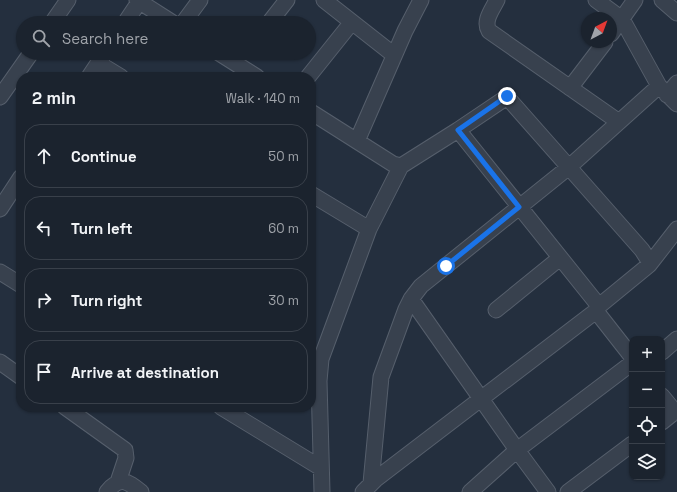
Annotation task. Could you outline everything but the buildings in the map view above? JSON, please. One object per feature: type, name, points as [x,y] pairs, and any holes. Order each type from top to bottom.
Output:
[{"type":"street","points":[[57,16],[68,0]]},
{"type":"street","points":[[188,16],[200,0]]},
{"type":"street","points":[[274,16],[287,0]]},
{"type":"street","points":[[324,0],[394,55]]},
{"type":"street","points":[[357,141],[394,55],[420,0]]},
{"type":"street","points":[[497,0],[487,19],[487,27],[489,31],[619,122]]},
{"type":"street","points":[[596,0],[622,19],[668,95]]},
{"type":"street","points":[[617,26],[635,0]]},
{"type":"street","points":[[662,0],[677,13]]},
{"type":"street","points":[[129,16],[138,1],[162,16]]},
{"type":"street","points":[[312,72],[352,22]]},
{"type":"street","points":[[570,88],[600,48]]},
{"type":"street","points":[[18,72],[26,60]]},
{"type":"street","points":[[92,72],[100,60]]},
{"type":"street","points":[[103,60],[116,72]]},
{"type":"street","points":[[242,60],[253,72]]},
{"type":"street","points":[[0,97],[16,74]]},
{"type":"street","points":[[367,488],[381,377],[411,299],[422,286],[569,167],[619,122],[668,95],[677,83]]},
{"type":"street","points":[[316,367],[322,359],[369,230],[401,166],[458,130],[507,96],[642,250],[649,261],[649,265]]},
{"type":"street","points":[[316,115],[393,164],[401,166]]},
{"type":"street","points":[[458,130],[560,258],[629,353]]},
{"type":"street","points":[[0,208],[16,186]]},
{"type":"street","points":[[316,197],[369,230]]},
{"type":"street","points":[[367,488],[598,309],[649,265],[677,230]]},
{"type":"street","points":[[496,310],[560,258]]},
{"type":"street","points":[[0,272],[16,282]]},
{"type":"street","points":[[411,299],[548,492]]},
{"type":"street","points":[[665,349],[677,339]]},
{"type":"street","points":[[0,362],[16,373]]},
{"type":"street","points":[[470,492],[517,450],[629,365]]},
{"type":"street","points":[[316,385],[322,492]]},
{"type":"street","points":[[665,399],[676,411],[665,420]]},
{"type":"street","points":[[72,412],[125,450],[126,458],[113,487]]},
{"type":"street","points":[[229,412],[321,468]]},
{"type":"street","points":[[568,492],[629,446]]},
{"type":"street","points":[[113,487],[124,481],[141,492]]},
{"type":"route","points":[[446,266],[519,207],[458,130],[507,96]]}]
